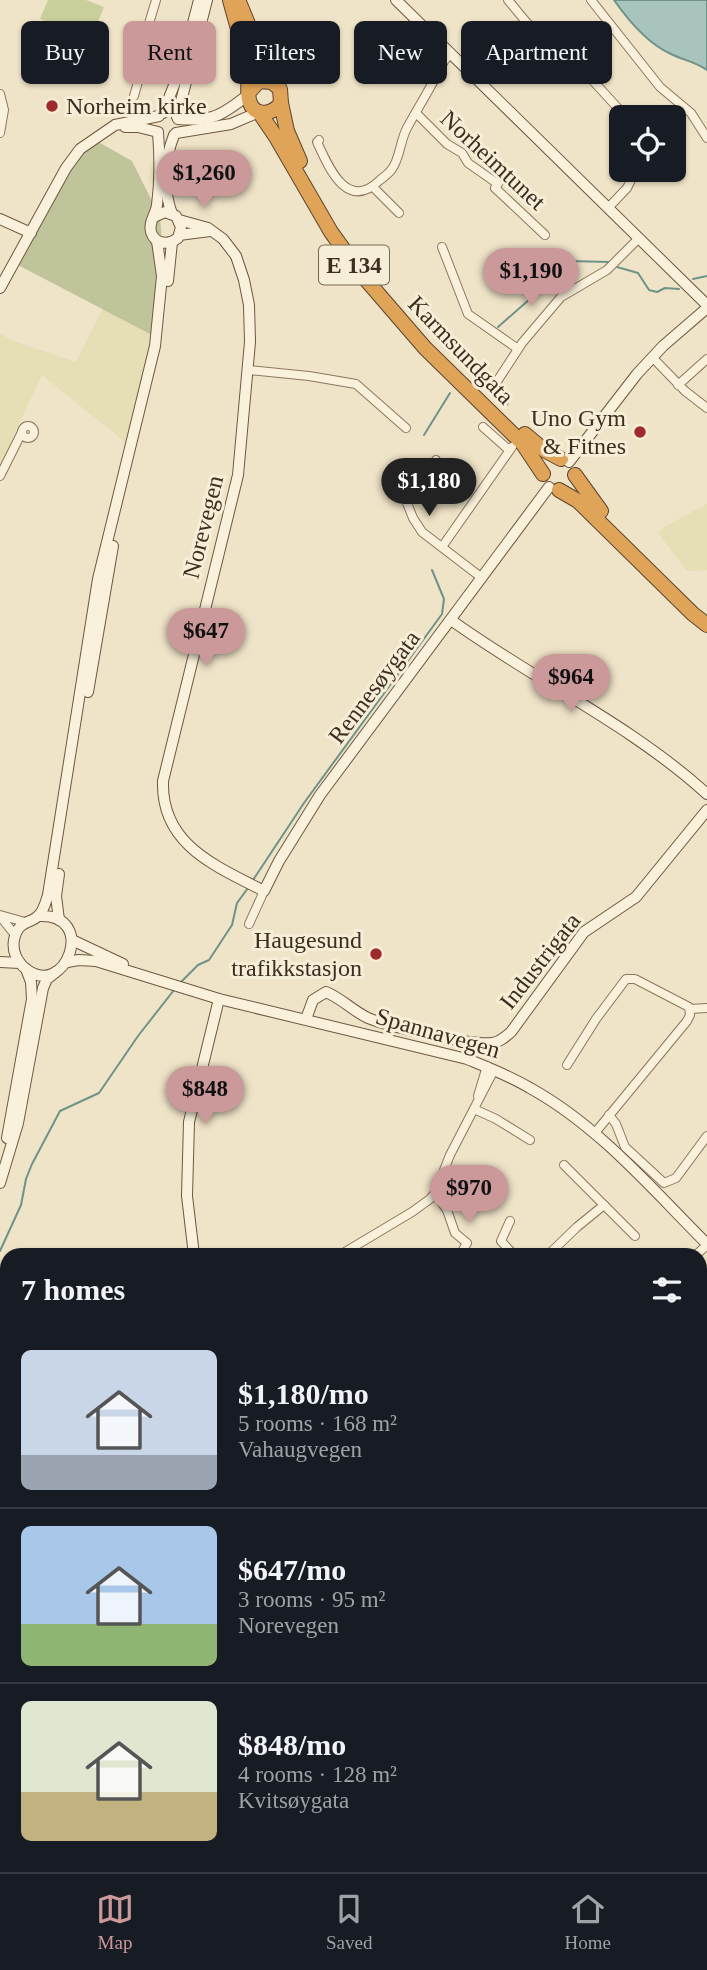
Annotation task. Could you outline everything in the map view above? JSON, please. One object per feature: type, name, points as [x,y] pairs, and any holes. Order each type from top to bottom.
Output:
[{"type":"highway","name":"E 134","points":[[230,0],[248,68],[251,106],[259,112]]},
{"type":"highway","name":"E 134","points":[[239,0],[246,21]]},
{"type":"highway","points":[[249,93],[256,84]]},
{"type":"highway","name":"E 134","points":[[274,84],[280,89],[281,103]]},
{"type":"highway","points":[[259,112],[271,112],[281,103]]},
{"type":"highway","name":"Karmsundgata","points":[[281,103],[287,131],[324,209],[366,272],[398,312],[536,444],[568,465],[599,510],[707,624]]},
{"type":"highway","name":"Karmsundgata","points":[[259,112],[331,232],[362,275],[425,348],[523,444],[550,484],[578,500],[693,614],[707,624]]},
{"type":"highway","points":[[550,462],[568,465],[569,488],[550,484],[550,462]]},
{"type":"main road","points":[[193,21],[199,0]]},
{"type":"main road","points":[[59,920],[56,896],[59,871],[101,606],[116,529],[161,355],[176,238],[181,227],[167,195],[165,172],[168,152],[179,127],[178,118],[207,0]]},
{"type":"main road","points":[[396,0],[707,306],[652,357],[619,396],[568,465]]},
{"type":"main road","points":[[174,84],[155,124],[160,151],[157,207],[150,231],[157,240],[164,243],[210,231]]},
{"type":"main road","points":[[0,288],[73,157],[88,142],[120,122],[170,113],[178,118],[197,121],[217,117],[249,93]]},
{"type":"main road","points":[[111,128],[138,127],[166,136],[220,126],[253,117],[259,112]]},
{"type":"main road","points":[[154,217],[162,212],[176,217]]},
{"type":"main road","name":"Norevegen","points":[[176,217],[204,226],[229,246],[244,279],[250,319],[238,475],[164,771],[163,786],[168,815],[186,844],[199,855],[264,891]]},
{"type":"main road","points":[[0,219],[31,233]]},
{"type":"main road","points":[[39,916],[48,895],[100,571],[155,346],[162,276],[157,240]]},
{"type":"main road","name":"Rennesøygata","points":[[264,891],[279,861],[320,795],[550,484]]},
{"type":"main road","points":[[451,620],[501,655],[601,715],[707,794]]},
{"type":"main road","name":"Industrigata","points":[[306,1019],[313,1000],[326,992],[364,1016],[383,1023],[477,1042],[495,1043],[503,1039],[511,1032],[584,932],[636,897],[707,810]]},
{"type":"main road","points":[[0,956],[15,941],[25,922],[39,916],[59,920],[69,931],[72,940],[67,962],[47,979],[43,988],[18,1123],[0,1183]]},
{"type":"main road","points":[[72,940],[144,976]]},
{"type":"main road","points":[[0,1161],[15,1099],[32,999],[32,982],[23,966],[15,941]]},
{"type":"main road","points":[[67,962],[87,960],[144,976]]},
{"type":"main road","points":[[0,962],[23,966],[41,974],[57,971]]},
{"type":"main road","name":"Spannavegen","points":[[144,976],[219,999],[416,1045],[491,1068],[532,1088],[594,1134],[707,1245]]},
{"type":"main road","points":[[193,1248],[187,1196],[189,1122],[219,999]]},
{"type":"street","points":[[134,96],[143,64],[142,47],[156,0]]},
{"type":"street","points":[[508,0],[527,23],[564,49],[615,105]]},
{"type":"street","points":[[591,0],[657,83],[691,113],[707,138]]},
{"type":"street","name":"Norheimtunet","points":[[373,187],[394,166],[403,135],[451,53]]},
{"type":"street","points":[[0,94],[4,110],[0,133]]},
{"type":"street","name":"Norheimtunet","points":[[416,113],[447,144],[462,153],[468,163],[498,184],[495,188],[545,235]]},
{"type":"street","points":[[319,140],[317,142],[339,183],[357,192],[373,187],[399,213]]},
{"type":"street","points":[[608,208],[630,182]]},
{"type":"street","points":[[504,402],[494,389],[518,349],[561,297],[607,270],[639,238]]},
{"type":"street","points":[[442,247],[468,314],[518,349]]},
{"type":"street","points":[[652,357],[678,385],[707,408]]},
{"type":"street","points":[[678,385],[707,359]]},
{"type":"street","points":[[248,370],[356,384],[406,428]]},
{"type":"street","points":[[442,547],[510,448],[484,427]]},
{"type":"street","points":[[0,476],[3,462],[22,432]]},
{"type":"street","points":[[436,460],[414,494],[405,498],[420,530],[482,578]]},
{"type":"street","name":"Rennesøygata","points":[[249,924],[264,891]]},
{"type":"street","points":[[0,915],[25,922]]},
{"type":"street","points":[[0,915],[15,941]]},
{"type":"street","points":[[567,1065],[626,979],[642,983],[687,1004],[690,1009],[687,1020],[594,1134]]},
{"type":"street","points":[[690,1009],[707,1008]]},
{"type":"street","points":[[352,1248],[412,1212],[435,1193],[450,1154],[474,1109],[491,1068]]},
{"type":"street","points":[[474,1109],[530,1140]]},
{"type":"street","points":[[609,1115],[616,1124],[625,1147],[664,1183],[676,1178],[707,1136]]},
{"type":"street","points":[[564,1165],[635,1236]]},
{"type":"street","points":[[435,1193],[447,1210],[455,1233],[467,1243],[464,1248]]},
{"type":"street","points":[[555,1248],[604,1205]]},
{"type":"street","points":[[508,1248],[501,1241],[510,1221]]},
{"type":"shaded area","points":[[103,308],[152,335],[131,429],[125,442],[42,375],[15,432],[0,475],[0,334],[76,362]]},
{"type":"shaded area","points":[[707,504],[707,570],[687,571],[658,533]]},
{"type":"green space","points":[[48,0],[86,0],[104,7],[98,21],[40,19]]},
{"type":"green space","points":[[93,139],[132,161],[160,217],[164,267],[152,335],[16,264],[54,194]]},
{"type":"water","points":[[614,0],[707,0],[707,70],[654,44],[632,23]]},
{"type":"waterway","points":[[498,327],[531,298],[542,281],[556,268],[569,261],[609,262]]},
{"type":"waterway","points":[[617,267],[638,273],[649,290],[657,292],[665,288],[679,289]]},
{"type":"waterway","points":[[693,279],[707,276]]},
{"type":"waterway","points":[[424,435],[450,393]]},
{"type":"waterway","points":[[253,880],[304,803],[442,614],[444,599],[432,570]]},
{"type":"waterway","points":[[180,983],[198,965],[209,960],[232,925],[237,903],[248,888]]},
{"type":"waterway","points":[[1,1248],[21,1205],[32,1164],[60,1111],[99,1093],[174,990]]},
{"type":"place","name":"Norheim kirke","points":[[52,106]]},
{"type":"place","name":"Uno Gym & Fitnes","points":[[640,432]]},
{"type":"place","name":"Haugesund trafikkstasjon","points":[[376,954]]}]
